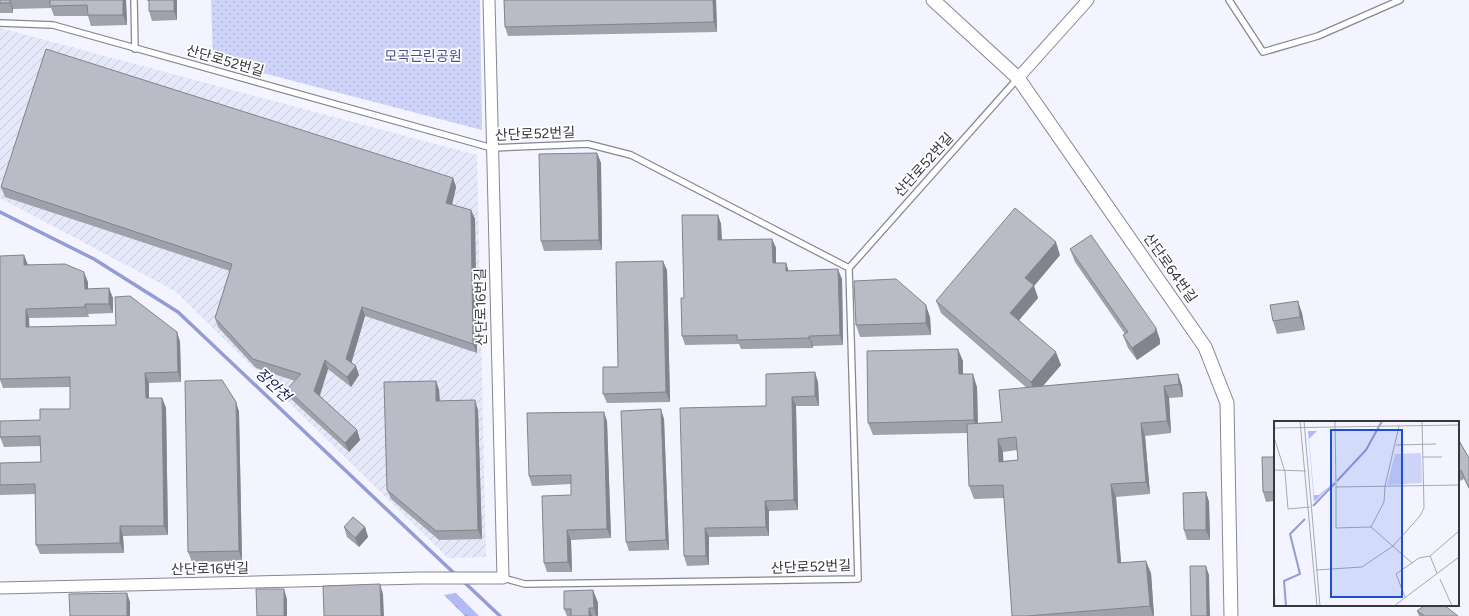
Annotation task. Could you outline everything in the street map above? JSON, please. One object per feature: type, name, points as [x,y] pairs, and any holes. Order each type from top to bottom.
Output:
[{"type":"street","name":"산단로16번길","points":[[0,588],[420,578],[503,578],[489,0]]},
{"type":"street","name":"산단로64번길","points":[[933,0],[1018,78],[1205,347],[1227,403],[1231,616]]},
{"type":"street","points":[[1018,78],[1088,0]]},
{"type":"lane","points":[[134,0],[135,49]]},
{"type":"lane","points":[[1229,0],[1263,52],[1318,36],[1400,0]]},
{"type":"lane","name":"산단로52번길","points":[[0,23],[53,25],[492,148],[588,144],[631,155],[849,268]]},
{"type":"lane","name":"산단로52번길","points":[[503,578],[526,584],[858,579],[849,268],[1018,78]]},
{"type":"shaded area","points":[[0,28],[477,155],[486,557],[448,558],[175,291],[0,198]]},
{"type":"green space","name":"모곡근린공원","points":[[211,0],[480,0],[482,130],[213,60]]},
{"type":"green space","points":[[456,593],[479,616],[465,616],[444,595]]},
{"type":"building","points":[[0,0],[10,0],[10,3],[0,3]]},
{"type":"building","points":[[50,0],[123,0],[123,15],[88,15],[87,5],[50,6]]},
{"type":"building","points":[[149,0],[174,0],[174,11],[149,11]]},
{"type":"building","points":[[504,0],[713,0],[714,22],[505,27]]},
{"type":"building","points":[[46,49],[453,178],[446,203],[471,210],[473,344],[362,307],[346,359],[356,366],[347,377],[325,360],[314,391],[357,430],[345,443],[287,389],[301,374],[253,359],[215,318],[232,264],[1,187]]},
{"type":"building","points":[[597,153],[599,240],[541,241],[539,154]]},
{"type":"building","points":[[1015,208],[1056,242],[1025,278],[1034,285],[1010,313],[1056,352],[1031,382],[936,301]]},
{"type":"building","points":[[682,215],[718,215],[718,240],[772,239],[773,263],[786,263],[786,271],[838,269],[840,335],[809,336],[809,338],[737,340],[737,335],[682,336],[681,298],[684,298]]},
{"type":"building","points":[[1091,235],[1156,328],[1155,332],[1132,348],[1123,335],[1128,332],[1070,249]]},
{"type":"building","points":[[24,255],[24,265],[65,264],[84,272],[85,289],[109,288],[109,304],[85,304],[85,307],[26,309],[26,327],[116,325],[115,297],[130,296],[177,332],[178,372],[145,373],[146,398],[162,398],[164,526],[120,526],[120,543],[36,545],[35,484],[0,485],[0,463],[41,462],[40,436],[0,437],[0,421],[40,420],[40,409],[70,409],[70,377],[0,379],[0,256]]},
{"type":"building","points":[[663,261],[666,392],[603,394],[603,367],[618,367],[616,262]]},
{"type":"building","points":[[896,279],[926,305],[926,323],[856,325],[854,281]]},
{"type":"building","points":[[1298,301],[1300,317],[1273,321],[1270,305]]},
{"type":"building","points":[[958,349],[959,374],[973,374],[974,420],[868,423],[867,351]]},
{"type":"building","points":[[815,372],[815,396],[792,397],[794,500],[765,501],[766,527],[705,528],[706,556],[684,556],[680,408],[766,406],[766,374]]},
{"type":"building","points":[[1178,374],[1179,384],[1164,386],[1167,421],[1141,423],[1146,482],[1111,484],[1118,563],[1146,561],[1150,606],[1012,616],[1003,485],[969,486],[967,424],[1002,422],[999,390]],"holes":[[[1016,437],[1018,460],[999,462],[998,439]]]},
{"type":"building","points":[[222,380],[236,402],[239,551],[188,552],[185,381]]},
{"type":"building","points":[[436,381],[436,401],[475,400],[478,530],[436,531],[387,490],[384,382]]},
{"type":"building","points":[[661,409],[666,540],[626,542],[621,411]]},
{"type":"building","points":[[604,412],[607,529],[567,530],[568,562],[544,563],[542,496],[571,495],[571,475],[529,476],[527,413]]},
{"type":"building","points":[[1459,441],[1469,458],[1469,488],[1461,470],[1459,471]]},
{"type":"building","points":[[1262,457],[1274,457],[1274,492],[1263,492]]},
{"type":"building","points":[[1206,492],[1206,530],[1184,530],[1183,493]]},
{"type":"building","points":[[353,517],[365,527],[355,538],[344,527]]},
{"type":"building","points":[[1190,566],[1206,566],[1207,616],[1191,616]]},
{"type":"building","points":[[380,584],[381,616],[324,616],[323,586]]},
{"type":"building","points":[[256,589],[284,589],[284,616],[257,616]]},
{"type":"building","points":[[593,590],[594,608],[589,608],[589,616],[571,616],[571,609],[564,609],[564,591]]},
{"type":"building","points":[[127,593],[127,616],[70,616],[69,594]]},
{"type":"building","points":[[1424,606],[1445,606],[1458,616],[1425,616],[1417,611]]},
{"type":"waterway","name":"장안천","points":[[0,212],[94,259],[178,312],[457,576]]},
{"type":"waterway","name":"장안천","points":[[463,581],[500,616]]}]
